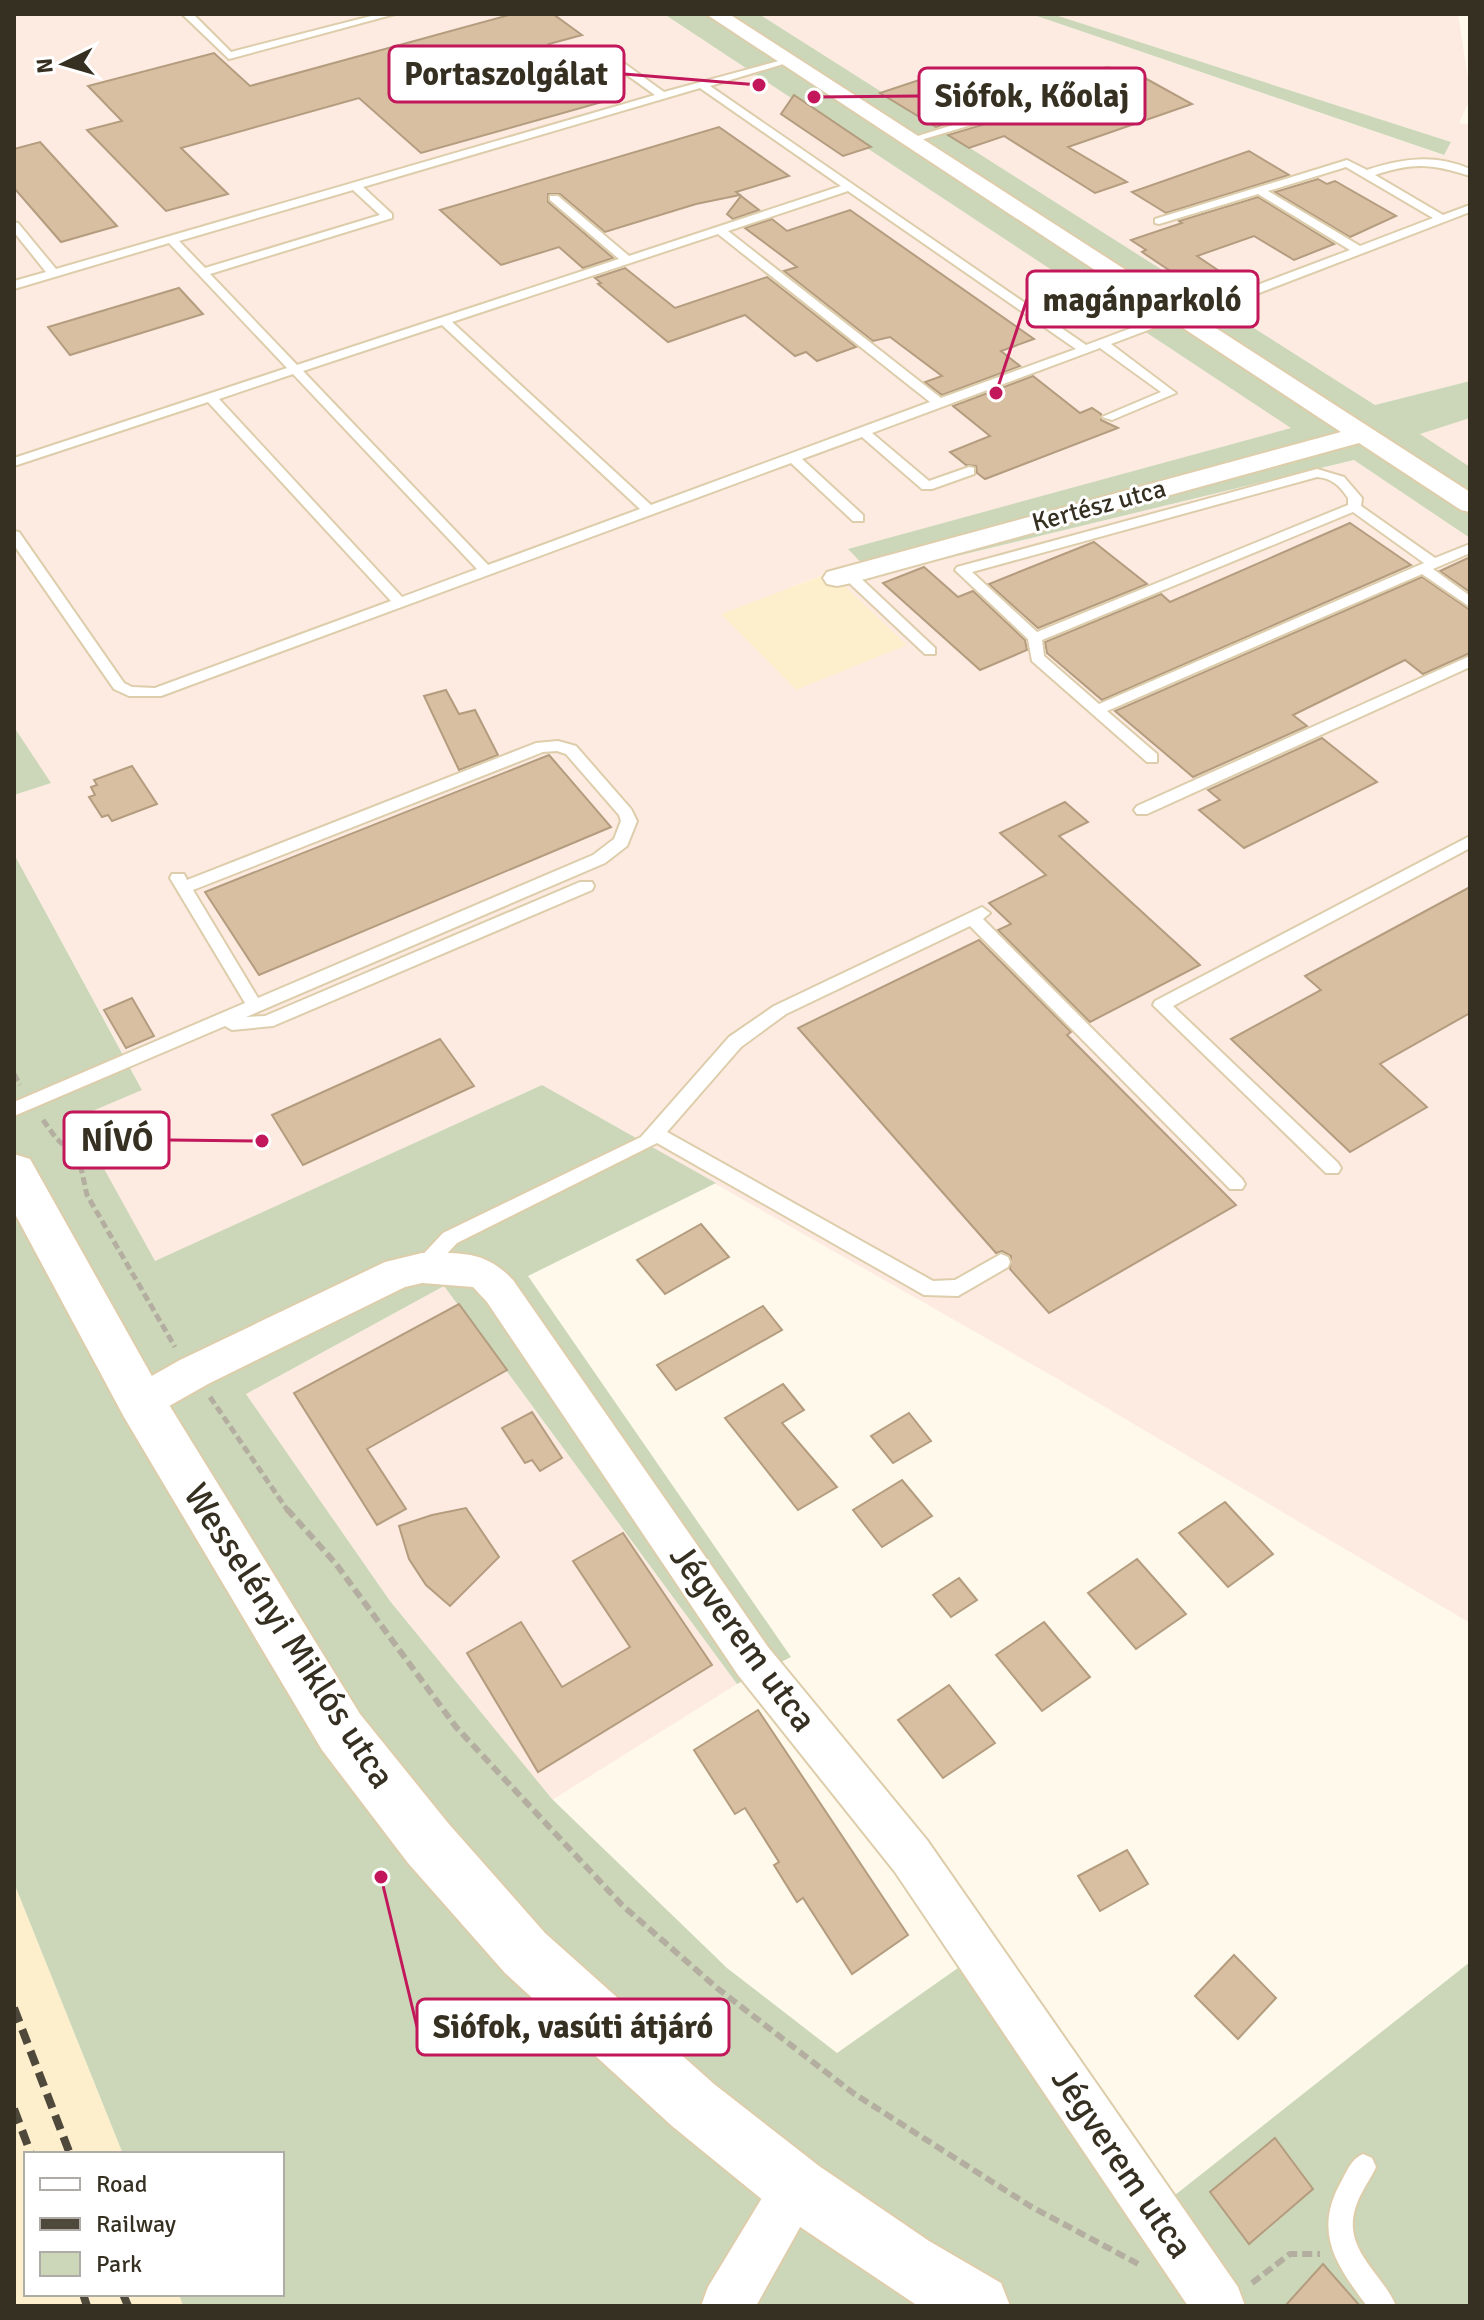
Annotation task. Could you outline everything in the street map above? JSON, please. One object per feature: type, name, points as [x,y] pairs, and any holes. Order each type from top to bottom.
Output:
[{"type":"main road","name":"Wesselényi Miklós utca","points":[[14,1171],[141,1402],[341,1732],[428,1843],[525,1953],[693,2105],[797,2188],[907,2263],[978,2306]]},
{"type":"street","points":[[716,14],[1470,504]]},
{"type":"street","name":"Kertész utca","points":[[843,577],[1362,434]]},
{"type":"street","name":"Jégverem utca","points":[[141,1402],[194,1372],[398,1273],[422,1268],[471,1269],[486,1276],[500,1291],[753,1661],[911,1856],[1232,2297]]},
{"type":"street","points":[[727,2306],[797,2188]]},
{"type":"lane","points":[[187,14],[229,56],[390,14]]},
{"type":"lane","points":[[606,55],[663,96]]},
{"type":"lane","points":[[14,285],[786,60]]},
{"type":"lane","points":[[910,140],[1024,106],[1033,95],[1111,70]]},
{"type":"lane","points":[[702,85],[1084,349]]},
{"type":"lane","points":[[1366,174],[1403,161],[1423,159],[1443,162],[1470,173]]},
{"type":"lane","points":[[1159,221],[1347,163],[1442,219]]},
{"type":"lane","points":[[203,272],[388,216],[355,186]]},
{"type":"lane","points":[[14,462],[849,187]]},
{"type":"lane","points":[[1259,190],[1360,251]]},
{"type":"lane","points":[[554,198],[627,260]]},
{"type":"lane","points":[[14,535],[119,686],[129,691],[156,693],[1470,208]]},
{"type":"lane","points":[[14,225],[54,274]]},
{"type":"lane","points":[[720,230],[939,403]]},
{"type":"lane","points":[[173,241],[486,571]]},
{"type":"lane","points":[[443,320],[649,511]]},
{"type":"lane","points":[[1101,343],[1170,393],[1108,417]]},
{"type":"lane","points":[[210,397],[400,603]]},
{"type":"lane","points":[[863,431],[927,486],[969,471]]},
{"type":"lane","points":[[793,457],[858,518]]},
{"type":"lane","points":[[1152,758],[1037,658],[1035,638],[962,570],[1309,474],[1325,473],[1343,482],[1355,498],[1354,507]]},
{"type":"lane","points":[[1354,507],[1470,603]]},
{"type":"lane","points":[[1035,638],[1354,507]]},
{"type":"lane","points":[[1097,710],[1427,566],[1467,553]]},
{"type":"lane","points":[[843,577],[930,651]]},
{"type":"lane","points":[[1142,810],[1470,661]]},
{"type":"lane","points":[[22,1106],[256,1008],[599,859],[627,834],[629,821],[626,813],[571,750],[558,746],[541,747],[181,883],[256,1008]]},
{"type":"lane","points":[[1332,1168],[1161,1005],[1470,841]]},
{"type":"lane","points":[[217,1024],[267,1022],[586,886]]},
{"type":"lane","points":[[422,1268],[450,1238],[647,1142],[735,1042],[780,1010],[977,916],[1236,1184]]},
{"type":"lane","points":[[654,1133],[931,1289],[958,1288],[1001,1262]]},
{"type":"lane","points":[[1363,2167],[1342,2208],[1340,2230],[1345,2255],[1383,2306]]},
{"type":"path","points":[[14,1074],[22,1106],[79,1159],[87,1195],[175,1347],[277,1498],[336,1564],[456,1727],[622,1905],[717,1988],[853,2093],[1030,2206],[1150,2270]]},
{"type":"path","points":[[1232,2297],[1290,2254],[1345,2255]]},
{"type":"shaded area","points":[[14,14],[664,14],[1292,428],[849,549],[874,576],[1355,460],[1470,538],[1470,1623],[1056,1378],[542,1085],[155,1262],[75,1117],[142,1089],[14,854],[14,795],[50,783],[14,727]],"holes":[[[830,572],[907,645],[796,690],[721,614]]]},
{"type":"shaded area","points":[[759,14],[1031,14],[1443,155],[1451,142],[1052,14],[1458,14],[1470,91],[1470,99],[1459,123],[1470,125],[1470,381],[1375,405]]},
{"type":"shaded area","points":[[1470,418],[1470,467],[1419,434]]},
{"type":"shaded area","points":[[831,572],[908,645],[796,690],[721,614]]},
{"type":"shaded area","points":[[444,1286],[737,1684],[552,1800],[390,1601],[246,1394]]},
{"type":"shaded area","points":[[14,1883],[122,2152],[24,2152],[24,2296],[180,2296],[183,2306],[15,2306]]},
{"type":"green space","points":[[664,14],[759,14],[1375,405],[1470,381],[1470,418],[1420,434],[1470,467],[1470,538],[1354,460],[874,576],[848,549],[1291,428]]},
{"type":"green space","points":[[1031,14],[1052,14],[1451,142],[1444,155]]},
{"type":"green space","points":[[14,727],[51,783],[14,795]]},
{"type":"green space","points":[[14,854],[142,1090],[76,1118],[155,1261],[542,1085],[716,1183],[528,1276],[791,1657],[737,1684],[444,1286],[246,1394],[390,1601],[552,1799],[727,1968],[837,2053],[995,1942],[1175,2195],[1470,1962],[1470,2306],[183,2306],[180,2296],[284,2296],[284,2152],[122,2152],[14,1883]]},
{"type":"building","points":[[513,14],[553,14],[582,35],[549,44],[610,92],[596,96],[602,102],[421,153],[359,98],[181,148],[228,194],[166,211],[87,130],[122,121],[88,86],[214,53],[250,86]]},
{"type":"building","points":[[946,71],[1005,106],[936,127],[880,93]]},
{"type":"building","points":[[1134,72],[1192,104],[1068,147],[1127,182],[1095,193],[1004,136],[969,148],[948,135],[1029,111],[1033,106]]},
{"type":"building","points":[[794,95],[871,147],[843,156],[781,114]]},
{"type":"building","points":[[719,127],[789,176],[736,192],[740,195],[696,204],[605,232],[560,194],[548,194],[548,202],[613,258],[583,268],[559,247],[501,265],[440,210]]},
{"type":"building","points":[[40,142],[117,226],[61,242],[14,188],[14,149]]},
{"type":"building","points":[[1249,151],[1289,175],[1166,213],[1132,192]]},
{"type":"building","points":[[1318,179],[1327,184],[1335,181],[1396,216],[1350,237],[1275,192]]},
{"type":"building","points":[[741,196],[759,210],[733,219],[727,214]]},
{"type":"building","points":[[1258,197],[1334,244],[1294,260],[1254,236],[1197,256],[1237,283],[1206,295],[1142,252],[1146,250],[1131,240],[1182,223],[1179,221]]},
{"type":"building","points":[[850,210],[1034,339],[1001,351],[1020,366],[942,395],[925,382],[942,376],[890,337],[873,341],[784,271],[797,267],[745,228],[772,219],[787,231]]},
{"type":"building","points":[[625,268],[675,308],[767,277],[856,347],[817,361],[806,352],[795,356],[745,315],[668,342],[598,284],[601,283],[595,278]]},
{"type":"building","points":[[179,288],[203,314],[70,355],[48,327]]},
{"type":"building","points":[[1033,376],[1080,413],[1092,408],[1101,414],[1101,420],[1118,428],[985,479],[977,473],[976,466],[966,465],[950,452],[990,436],[953,406]]},
{"type":"building","points":[[1350,523],[1411,565],[1102,700],[1047,653],[1045,642],[1161,594],[1170,602]]},
{"type":"building","points":[[1094,542],[1147,584],[1038,628],[989,584]]},
{"type":"building","points":[[1470,557],[1470,592],[1440,571]]},
{"type":"building","points":[[924,567],[958,597],[973,591],[1025,640],[1027,650],[980,670],[883,583]]},
{"type":"building","points":[[1422,577],[1470,610],[1470,653],[1423,674],[1405,660],[1293,715],[1307,726],[1193,777],[1115,711]]},
{"type":"building","points":[[446,690],[459,714],[475,710],[498,755],[459,770],[424,696]]},
{"type":"building","points":[[1322,738],[1377,782],[1244,848],[1199,810],[1220,800],[1208,790]]},
{"type":"building","points":[[549,755],[611,827],[259,975],[205,892]]},
{"type":"building","points":[[132,766],[157,804],[112,821],[108,815],[102,817],[89,797],[95,795],[91,787],[97,785],[94,780]]},
{"type":"building","points":[[1065,802],[1088,822],[1059,836],[1200,965],[1090,1022],[998,930],[1011,924],[989,903],[1046,875],[1000,833]]},
{"type":"building","points":[[1470,887],[1470,1013],[1380,1064],[1427,1107],[1350,1152],[1231,1039],[1321,990],[1305,976]]},
{"type":"building","points":[[979,940],[1071,1032],[1067,1035],[1236,1205],[1049,1313],[1010,1269],[1011,1256],[1002,1251],[996,1253],[798,1028]]},
{"type":"building","points":[[132,998],[154,1036],[126,1048],[104,1010]]},
{"type":"building","points":[[440,1039],[474,1086],[303,1165],[272,1115]]},
{"type":"building","points":[[701,1224],[729,1257],[665,1294],[637,1260]]},
{"type":"building","points":[[459,1304],[507,1370],[367,1449],[406,1509],[377,1525],[294,1393]]},
{"type":"building","points":[[763,1306],[782,1330],[676,1390],[657,1365]]},
{"type":"building","points":[[783,1384],[804,1410],[782,1423],[837,1487],[798,1510],[725,1418]]},
{"type":"building","points":[[532,1412],[562,1458],[540,1471],[532,1460],[525,1463],[502,1428]]},
{"type":"building","points":[[909,1413],[931,1441],[893,1463],[871,1436]]},
{"type":"building","points":[[902,1480],[932,1516],[882,1547],[853,1510]]},
{"type":"building","points":[[1225,1502],[1273,1554],[1228,1587],[1179,1533]]},
{"type":"building","points":[[466,1508],[499,1557],[450,1606],[426,1585],[409,1559],[399,1526]]},
{"type":"building","points":[[623,1533],[712,1665],[538,1772],[467,1653],[521,1622],[562,1687],[630,1647],[573,1561]]},
{"type":"building","points":[[1137,1559],[1186,1614],[1136,1649],[1088,1593]]},
{"type":"building","points":[[959,1578],[977,1600],[951,1617],[933,1595]]},
{"type":"building","points":[[1044,1622],[1090,1677],[1042,1711],[996,1655]]},
{"type":"building","points":[[949,1685],[995,1743],[943,1778],[898,1720]]},
{"type":"building","points":[[758,1710],[908,1935],[852,1974],[803,1898],[797,1902],[774,1865],[779,1862],[745,1808],[735,1814],[694,1750]]},
{"type":"building","points":[[1127,1850],[1148,1884],[1100,1911],[1078,1876]]},
{"type":"building","points":[[1234,1955],[1276,1998],[1238,2039],[1195,1996]]},
{"type":"building","points":[[1275,2138],[1313,2189],[1249,2244],[1210,2192]]},
{"type":"building","points":[[1323,2264],[1360,2306],[1285,2306]]},
{"type":"railway","points":[[14,2008],[69,2152]]},
{"type":"railway","points":[[14,2109],[30,2152]]},
{"type":"railway","points":[[84,2296],[87,2306]]},
{"type":"railway","points":[[124,2296],[128,2306]]},
{"type":"place","name":"Portaszolgálat","points":[[759,85]]},
{"type":"place","name":"Siófok, Kőolaj","points":[[814,97]]},
{"type":"place","name":"magánparkoló","points":[[996,393]]},
{"type":"place","name":"NÍVÓ","points":[[262,1141]]},
{"type":"place","name":"Siófok, vasúti átjáró","points":[[381,1877]]}]
